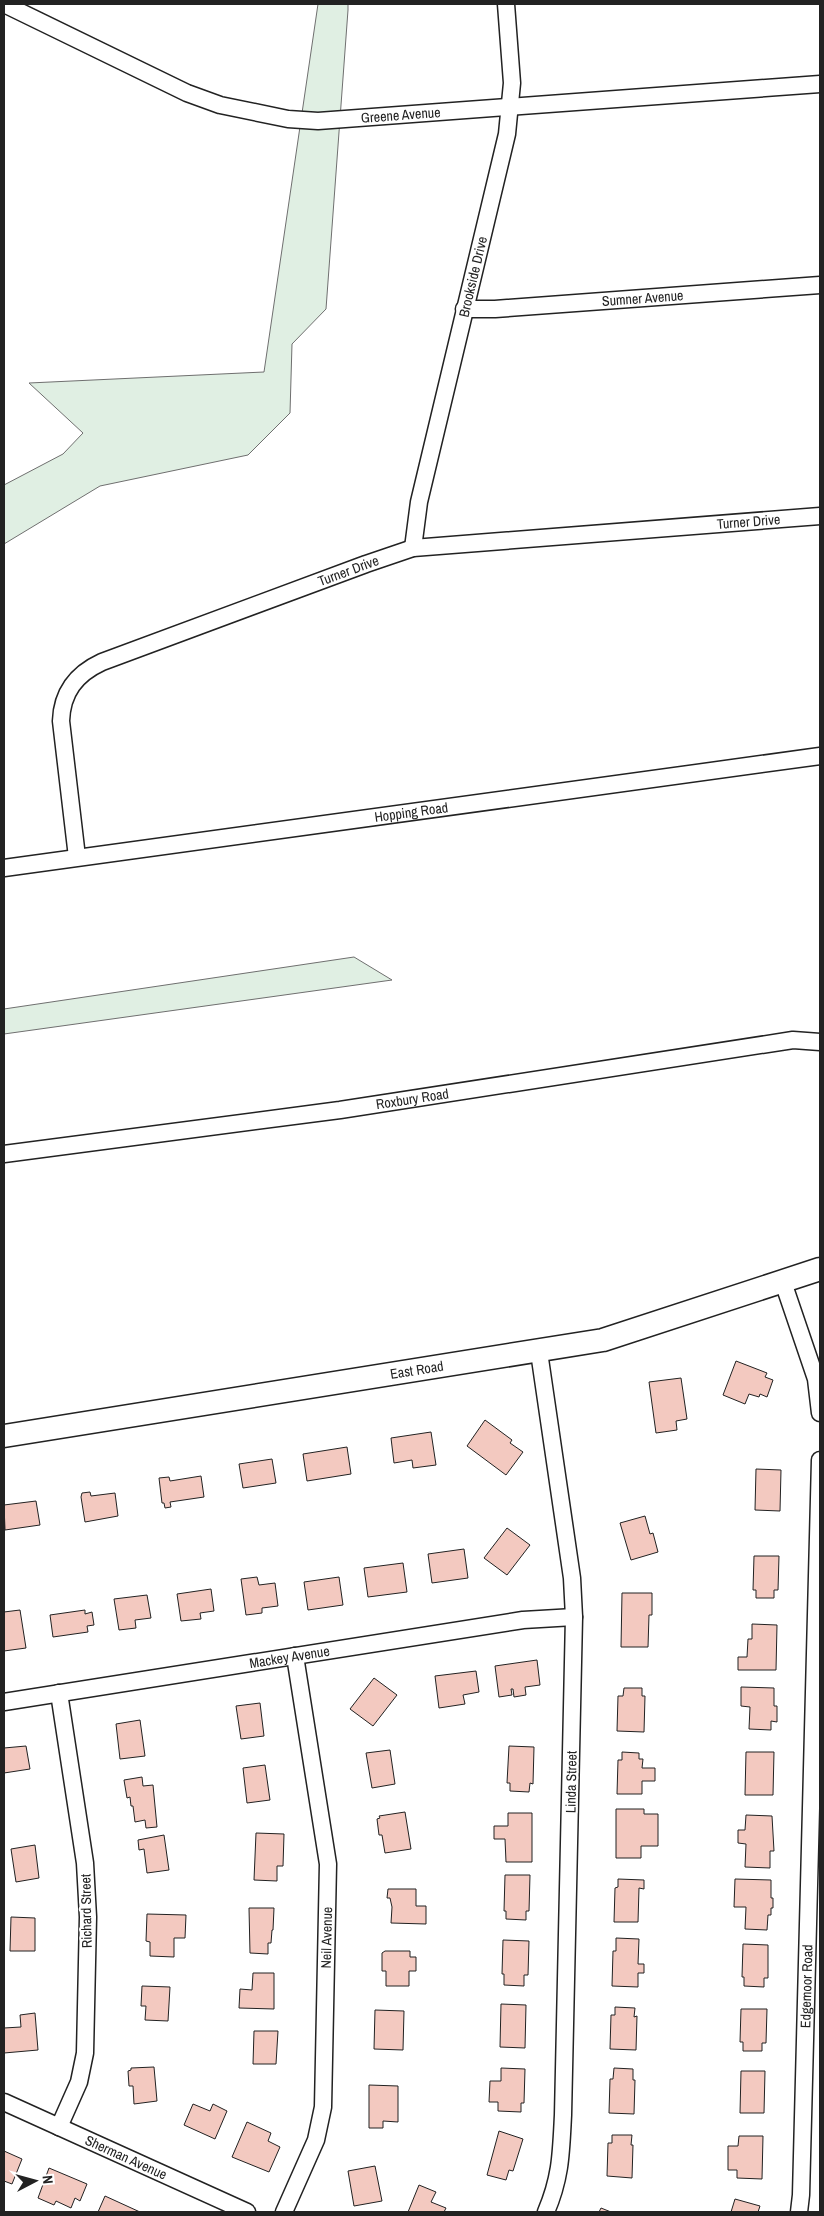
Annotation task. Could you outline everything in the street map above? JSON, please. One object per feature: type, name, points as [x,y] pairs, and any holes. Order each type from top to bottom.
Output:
[{"type":"street","name":"Greene Avenue","points":[[4,4],[187,93],[220,105],[288,120],[318,121],[820,84]]},
{"type":"street","name":"Brookside Drive","points":[[413,548],[419,502],[507,134],[512,83],[506,4]]},
{"type":"street","name":"Sumner Avenue","points":[[464,309],[495,309],[820,284]]},
{"type":"street","name":"Turner Drive","points":[[77,857],[61,722],[65,696],[80,674],[102,662],[413,548],[820,516]]},
{"type":"street","name":"Hopping Road","points":[[4,868],[820,756]]},
{"type":"street","name":"Roxbury Road","points":[[4,1154],[340,1110],[793,1040],[820,1042]]},
{"type":"street","name":"East Road","points":[[4,1436],[539,1352],[603,1340],[820,1269]]},
{"type":"street","points":[[783,1282],[816,1379],[820,1413]]},
{"type":"street","name":"Linda Street","points":[[539,1352],[572,1578],[574,1617],[563,2115],[556,2188],[546,2212]]},
{"type":"street","name":"Edgemoor Road","points":[[799,2212],[801,2195],[820,1460]]},
{"type":"street","name":"Mackey Avenue","points":[[4,1702],[524,1620],[574,1617]]},
{"type":"street","name":"Neil Avenue","points":[[284,2212],[316,2140],[323,2107],[328,1884],[325,1839],[295,1656]]},
{"type":"street","name":"Richard Street","points":[[59,1693],[85,1863],[88,1917],[85,2053],[78,2082],[59,2127]]},
{"type":"street","name":"Sherman Avenue","points":[[4,2102],[247,2212]]},
{"type":"green space","points":[[318,4],[348,4],[348,10],[326,309],[292,344],[290,413],[248,455],[100,486],[4,544],[4,485],[63,454],[83,433],[29,383],[264,372]]},
{"type":"green space","points":[[354,957],[392,980],[4,1034],[4,1009]]},
{"type":"building","points":[[736,1361],[767,1373],[765,1377],[773,1380],[767,1397],[760,1394],[759,1397],[749,1394],[745,1404],[723,1395]]},
{"type":"building","points":[[681,1378],[687,1419],[676,1421],[677,1430],[656,1433],[649,1382]]},
{"type":"building","points":[[485,1420],[512,1440],[510,1443],[523,1452],[506,1475],[467,1446]]},
{"type":"building","points":[[431,1432],[436,1465],[413,1468],[412,1460],[394,1463],[391,1438]]},
{"type":"building","points":[[347,1447],[351,1474],[307,1481],[303,1454]]},
{"type":"building","points":[[272,1459],[276,1483],[243,1488],[239,1464]]},
{"type":"building","points":[[756,1469],[781,1470],[780,1511],[755,1510]]},
{"type":"building","points":[[201,1476],[204,1497],[170,1502],[171,1507],[165,1508],[164,1503],[162,1503],[159,1478],[169,1477],[170,1481]]},
{"type":"building","points":[[90,1492],[91,1496],[115,1493],[118,1516],[85,1522],[81,1497],[82,1493]]},
{"type":"building","points":[[36,1501],[40,1525],[5,1530],[4,1505]]},
{"type":"building","points":[[645,1516],[650,1534],[653,1533],[658,1552],[631,1560],[620,1523]]},
{"type":"building","points":[[507,1528],[530,1545],[507,1575],[484,1558]]},
{"type":"building","points":[[464,1549],[468,1578],[432,1583],[428,1554]]},
{"type":"building","points":[[754,1556],[779,1556],[778,1590],[774,1590],[774,1598],[756,1598],[756,1590],[753,1590]]},
{"type":"building","points":[[403,1563],[407,1592],[368,1597],[364,1568]]},
{"type":"building","points":[[257,1577],[259,1585],[275,1583],[278,1606],[262,1608],[262,1613],[246,1615],[241,1579]]},
{"type":"building","points":[[339,1577],[343,1605],[308,1610],[304,1582]]},
{"type":"building","points":[[211,1589],[214,1611],[200,1613],[201,1619],[181,1621],[177,1594]]},
{"type":"building","points":[[622,1593],[652,1593],[652,1615],[649,1615],[648,1647],[621,1647]]},
{"type":"building","points":[[147,1595],[151,1618],[135,1620],[136,1628],[119,1630],[114,1599]]},
{"type":"building","points":[[20,1610],[26,1648],[4,1651],[4,1612]]},
{"type":"building","points":[[85,1610],[85,1614],[92,1612],[94,1625],[87,1626],[88,1632],[53,1637],[50,1615]]},
{"type":"building","points":[[752,1624],[777,1625],[776,1670],[738,1670],[738,1657],[747,1657],[748,1639],[752,1639]]},
{"type":"building","points":[[537,1660],[540,1685],[525,1687],[526,1695],[514,1697],[513,1689],[511,1689],[512,1695],[499,1697],[495,1666]]},
{"type":"building","points":[[476,1671],[479,1692],[463,1695],[465,1704],[439,1708],[435,1676]]},
{"type":"building","points":[[374,1678],[397,1695],[373,1726],[350,1709]]},
{"type":"building","points":[[741,1687],[774,1688],[774,1706],[777,1706],[777,1722],[771,1721],[771,1730],[749,1729],[750,1707],[741,1706]]},
{"type":"building","points":[[624,1688],[642,1688],[642,1696],[645,1696],[644,1732],[617,1731],[618,1696],[623,1696]]},
{"type":"building","points":[[260,1703],[264,1736],[241,1739],[236,1706]]},
{"type":"building","points":[[140,1720],[145,1756],[120,1759],[116,1724]]},
{"type":"building","points":[[26,1746],[30,1769],[4,1773],[4,1748]]},
{"type":"building","points":[[509,1746],[534,1747],[533,1784],[530,1783],[529,1792],[510,1791],[510,1783],[507,1783]]},
{"type":"building","points":[[390,1750],[395,1784],[372,1788],[366,1753]]},
{"type":"building","points":[[622,1752],[639,1753],[639,1759],[643,1759],[642,1768],[655,1768],[655,1781],[642,1781],[642,1794],[617,1794],[618,1760],[622,1760]]},
{"type":"building","points":[[746,1752],[774,1752],[773,1795],[745,1795]]},
{"type":"building","points":[[265,1765],[270,1800],[247,1803],[243,1768]]},
{"type":"building","points":[[142,1777],[143,1786],[153,1785],[157,1827],[146,1828],[145,1820],[135,1822],[130,1797],[127,1798],[124,1780]]},
{"type":"building","points":[[616,1809],[644,1809],[644,1814],[658,1814],[658,1846],[641,1846],[641,1858],[616,1858]]},
{"type":"building","points":[[405,1812],[411,1849],[385,1853],[382,1835],[379,1835],[377,1819],[380,1818],[379,1816]]},
{"type":"building","points":[[508,1813],[532,1813],[532,1862],[506,1862],[505,1839],[494,1839],[494,1826],[508,1826]]},
{"type":"building","points":[[746,1815],[772,1816],[774,1851],[770,1851],[770,1868],[745,1867],[746,1844],[738,1843],[738,1830],[745,1830]]},
{"type":"building","points":[[256,1833],[284,1834],[283,1866],[277,1866],[277,1881],[254,1880]]},
{"type":"building","points":[[164,1835],[169,1870],[147,1873],[144,1849],[139,1850],[138,1840]]},
{"type":"building","points":[[35,1845],[39,1878],[16,1882],[11,1849]]},
{"type":"building","points":[[505,1875],[530,1875],[529,1911],[526,1911],[526,1920],[506,1919],[506,1911],[504,1911]]},
{"type":"building","points":[[618,1879],[644,1880],[644,1889],[639,1888],[638,1922],[614,1922],[615,1888],[618,1887]]},
{"type":"building","points":[[735,1879],[771,1880],[773,1908],[771,1908],[771,1915],[768,1915],[767,1930],[745,1929],[746,1907],[734,1907]]},
{"type":"building","points":[[388,1889],[416,1889],[416,1906],[426,1906],[426,1924],[391,1923],[392,1907],[390,1898],[387,1898]]},
{"type":"building","points":[[249,1908],[274,1908],[273,1930],[271,1943],[268,1943],[268,1954],[250,1953]]},
{"type":"building","points":[[147,1914],[186,1915],[185,1938],[174,1938],[174,1957],[150,1956],[150,1942],[146,1941]]},
{"type":"building","points":[[11,1917],[35,1918],[35,1951],[10,1951]]},
{"type":"building","points":[[616,1938],[639,1939],[638,1964],[644,1964],[644,1973],[638,1973],[638,1987],[612,1986],[613,1951],[616,1951]]},
{"type":"building","points":[[503,1940],[529,1941],[528,1975],[524,1975],[524,1986],[504,1985],[504,1974],[502,1974]]},
{"type":"building","points":[[743,1944],[768,1945],[768,1978],[764,1978],[764,1987],[744,1986],[744,1977],[742,1977]]},
{"type":"building","points":[[385,1951],[410,1951],[410,1957],[416,1957],[416,1971],[409,1971],[409,1986],[386,1986],[386,1971],[382,1971],[382,1953]]},
{"type":"building","points":[[253,1973],[274,1973],[274,2009],[239,2008],[240,1989],[252,1990]]},
{"type":"building","points":[[142,1986],[170,1987],[168,2021],[145,2020],[146,2006],[141,2006]]},
{"type":"building","points":[[501,2004],[526,2005],[525,2048],[500,2047]]},
{"type":"building","points":[[615,2007],[635,2008],[634,2017],[637,2016],[636,2050],[610,2049],[611,2015],[615,2015]]},
{"type":"building","points":[[741,2009],[767,2009],[766,2043],[762,2043],[762,2051],[743,2051],[743,2042],[740,2042]]},
{"type":"building","points":[[375,2010],[404,2011],[403,2050],[374,2049]]},
{"type":"building","points":[[35,2013],[38,2050],[4,2053],[4,2028],[21,2027],[20,2015]]},
{"type":"building","points":[[254,2031],[278,2031],[276,2064],[253,2064]]},
{"type":"building","points":[[154,2067],[157,2101],[134,2104],[133,2086],[129,2086],[128,2071],[131,2068]]},
{"type":"building","points":[[501,2068],[525,2069],[524,2103],[521,2103],[521,2112],[498,2111],[498,2102],[489,2102],[490,2081],[501,2081]]},
{"type":"building","points":[[614,2068],[633,2069],[633,2080],[635,2080],[634,2114],[609,2113],[610,2079],[613,2079]]},
{"type":"building","points":[[741,2071],[765,2071],[764,2113],[740,2113]]},
{"type":"building","points":[[369,2085],[398,2086],[398,2122],[383,2121],[383,2128],[369,2128]]},
{"type":"building","points":[[193,2104],[210,2111],[213,2104],[227,2111],[215,2139],[184,2125]]},
{"type":"building","points":[[247,2122],[271,2133],[268,2141],[280,2147],[269,2172],[232,2157]]},
{"type":"building","points":[[499,2131],[523,2139],[513,2171],[509,2170],[506,2180],[487,2175]]},
{"type":"building","points":[[612,2135],[632,2135],[632,2178],[607,2176],[608,2143],[612,2143]]},
{"type":"building","points":[[739,2136],[763,2136],[762,2179],[737,2178],[737,2170],[728,2170],[728,2146],[738,2146]]},
{"type":"building","points":[[4,2151],[22,2159],[12,2184],[4,2181]]},
{"type":"building","points":[[375,2166],[382,2201],[354,2206],[348,2171]]},
{"type":"building","points":[[49,2168],[87,2184],[80,2201],[75,2198],[71,2208],[56,2201],[54,2205],[38,2198]]},
{"type":"building","points":[[419,2185],[436,2192],[431,2202],[446,2208],[444,2212],[408,2212]]},
{"type":"building","points":[[105,2196],[140,2212],[98,2212]]},
{"type":"building","points":[[735,2199],[760,2206],[758,2212],[731,2212]]},
{"type":"building","points":[[601,2208],[611,2212],[599,2212]]}]
